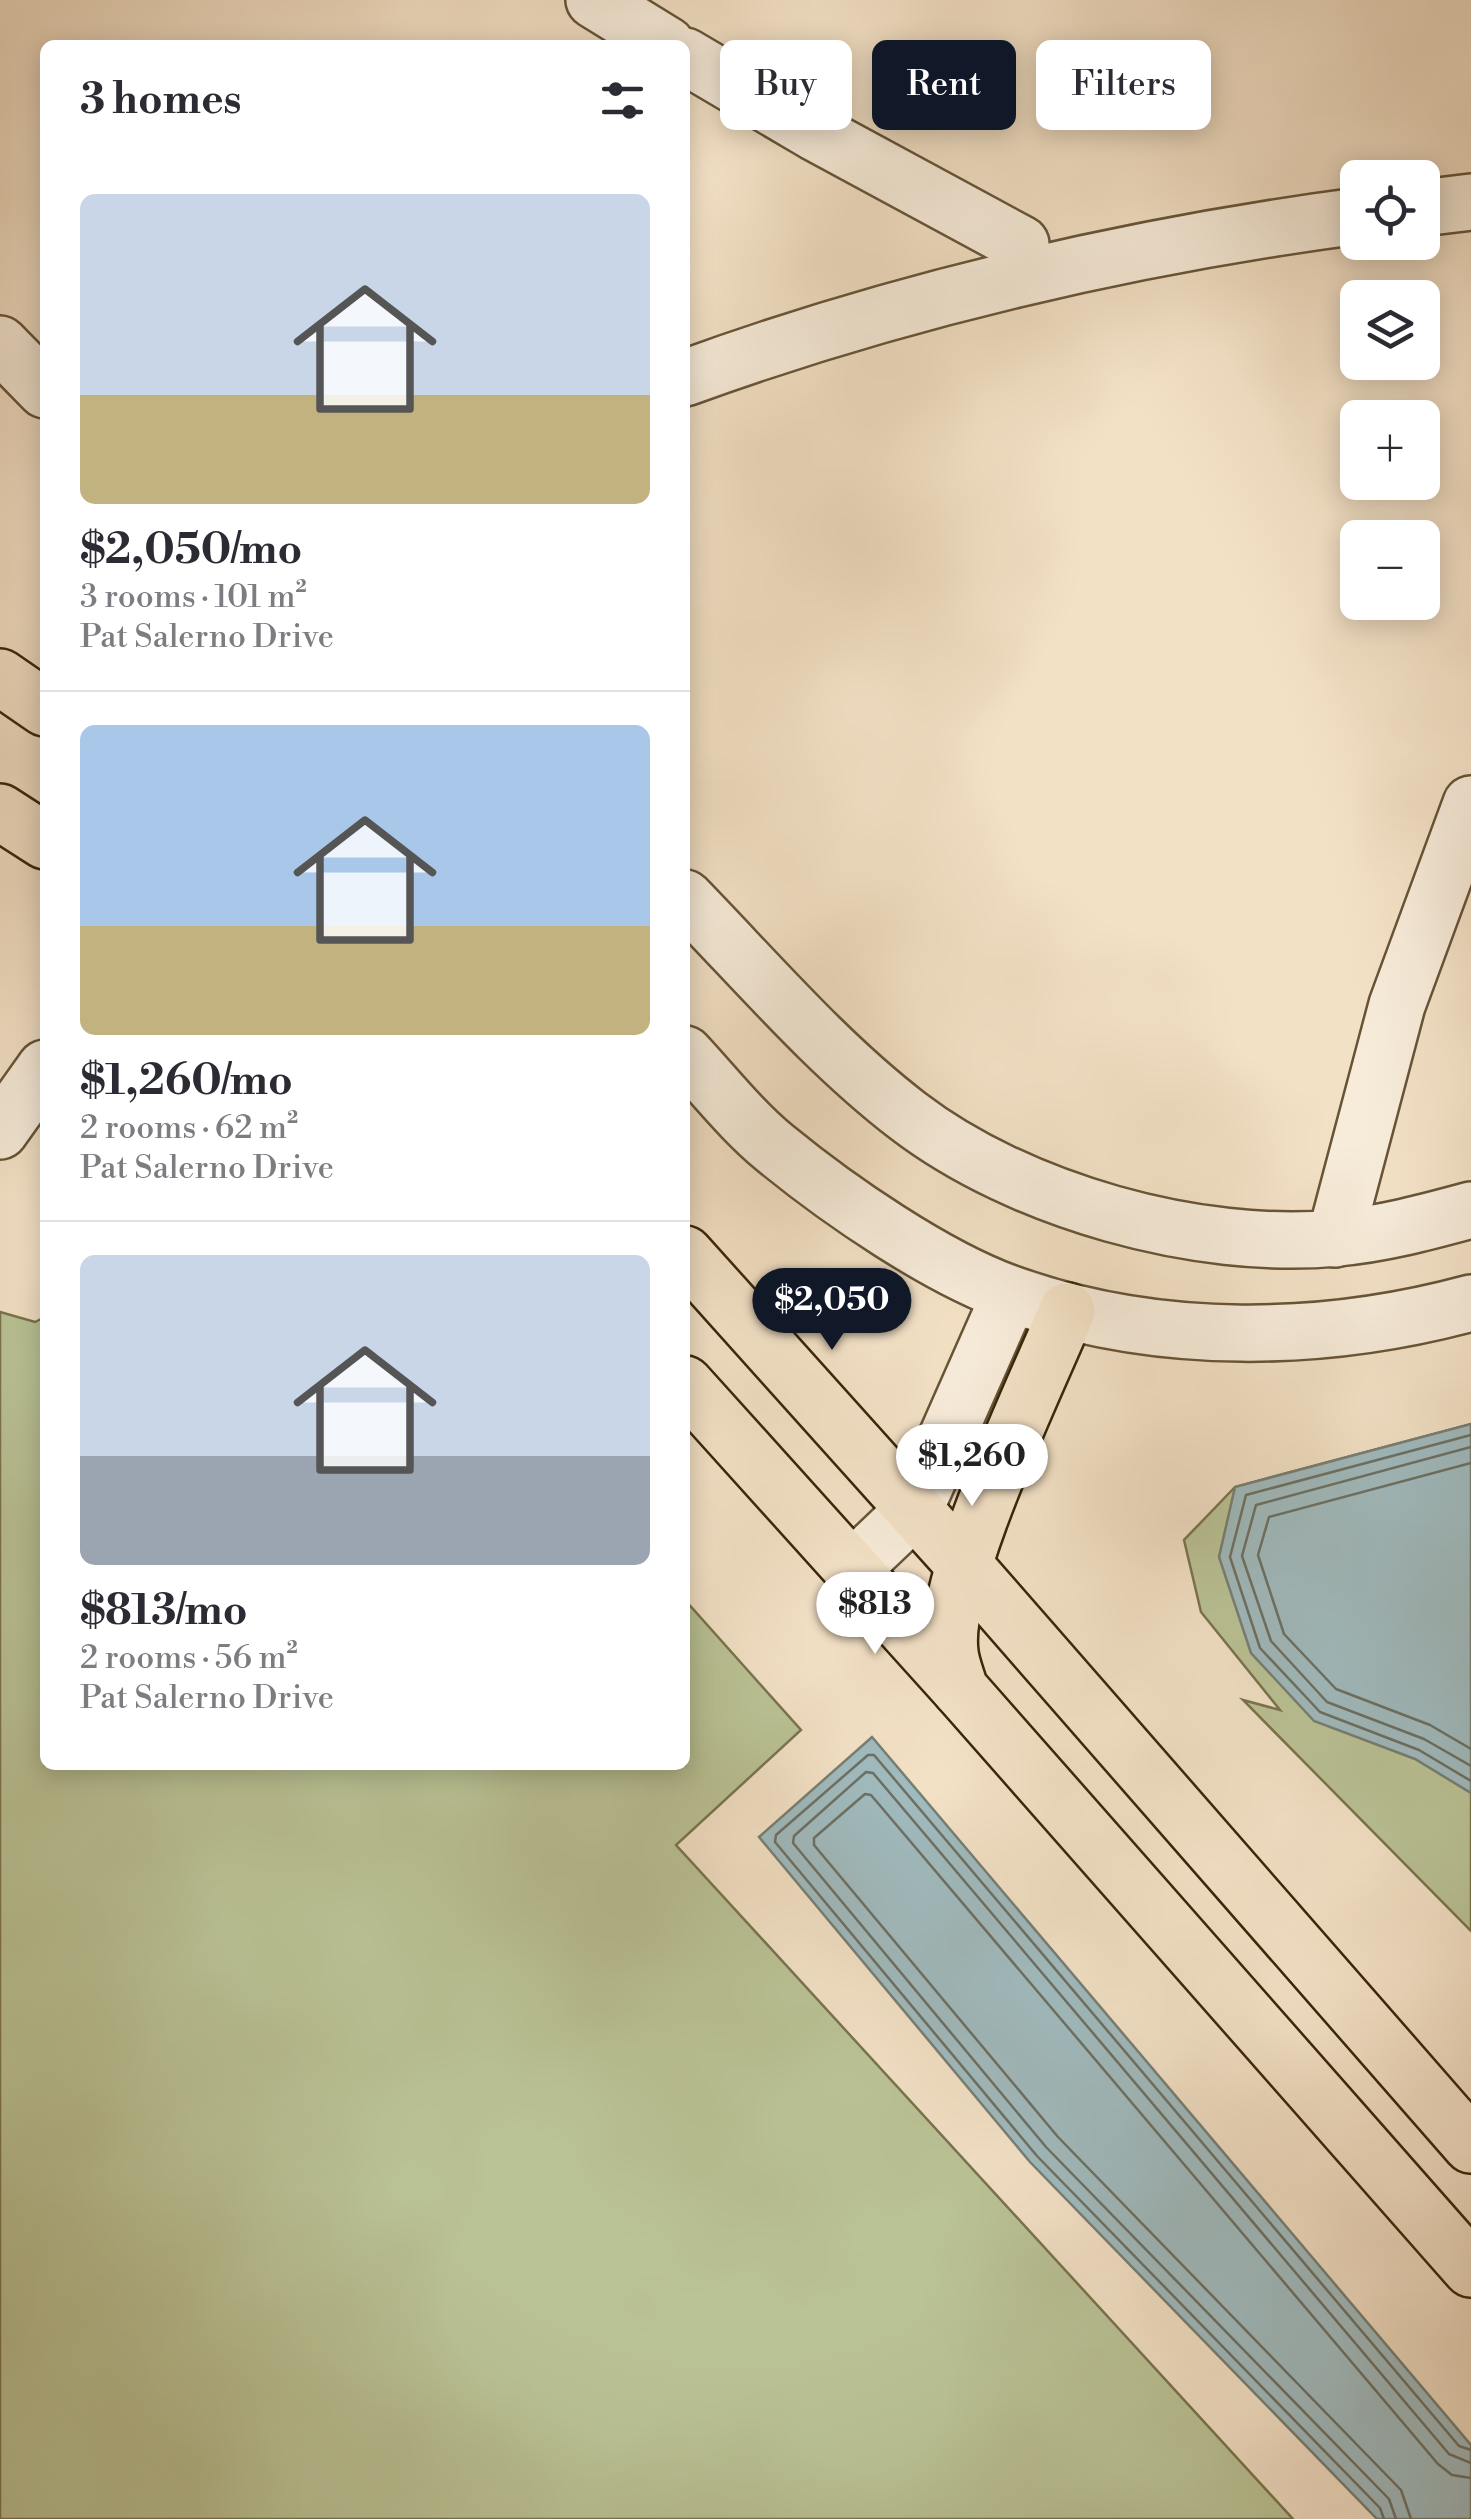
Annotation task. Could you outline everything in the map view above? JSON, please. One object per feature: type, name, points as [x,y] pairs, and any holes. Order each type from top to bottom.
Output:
[{"type":"main road","points":[[0,677],[40,705]]},
{"type":"main road","points":[[0,812],[40,838]]},
{"type":"main road","points":[[690,1260],[915,1509],[1471,2145]]},
{"type":"main road","points":[[960,1689],[950,1652],[952,1617],[965,1566],[1067,1312]]},
{"type":"main road","points":[[690,1389],[853,1568],[1471,2269]]},
{"type":"street","points":[[594,0],[659,40]]},
{"type":"street","points":[[690,59],[814,132],[1021,244]]},
{"type":"street","points":[[1440,206],[1471,202]]},
{"type":"street","points":[[690,376],[884,314],[1077,265],[1262,228],[1340,218]]},
{"type":"street","points":[[0,344],[40,385]]},
{"type":"street","points":[[1335,1239],[1398,1005],[1471,804]]},
{"type":"street","points":[[690,903],[850,1066],[909,1117],[978,1162],[1057,1195],[1143,1222],[1250,1238],[1335,1239],[1404,1228],[1471,1210]]},
{"type":"street","points":[[690,1059],[773,1146],[904,1239],[1010,1294],[1067,1312],[1135,1327],[1294,1335],[1424,1316],[1471,1303]]},
{"type":"street","points":[[0,1131],[40,1075]]},
{"type":"street","points":[[853,1568],[915,1509],[1010,1294]]},
{"type":"green space","points":[[0,1312],[35,1322],[40,1320],[40,1770],[690,1770],[690,1606],[801,1730],[676,1845],[1293,2519],[0,2519]]},
{"type":"green space","points":[[1471,1424],[1471,1931],[1243,1700],[1280,1710],[1201,1612],[1184,1540],[1235,1487]]},
{"type":"water","points":[[1471,1424],[1471,1793],[1415,1759],[1314,1721],[1251,1653],[1219,1557],[1235,1487]]},
{"type":"water","points":[[872,1737],[1471,2445],[1471,2519],[1377,2519],[1030,2162],[759,1837]]}]
